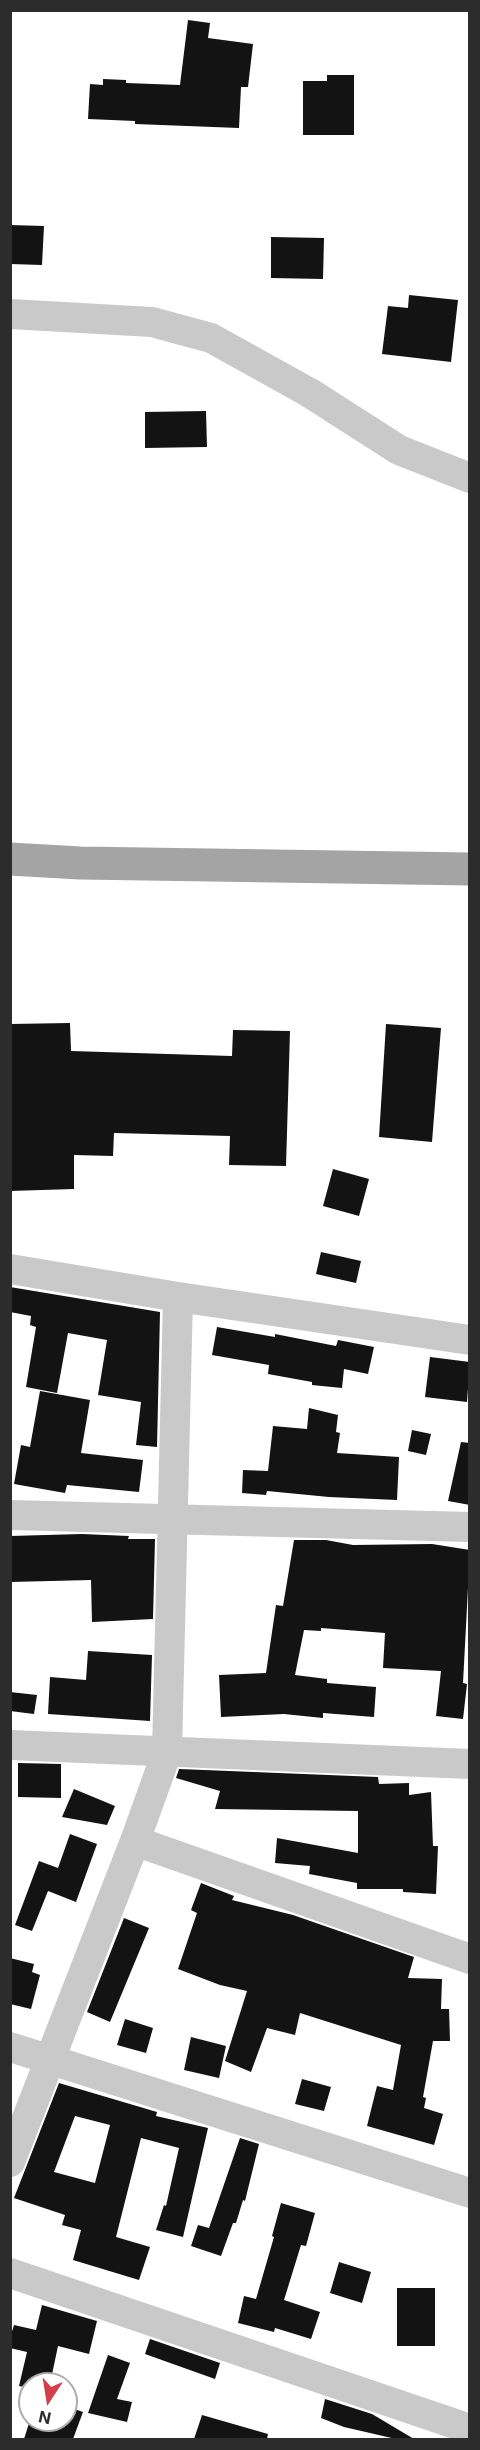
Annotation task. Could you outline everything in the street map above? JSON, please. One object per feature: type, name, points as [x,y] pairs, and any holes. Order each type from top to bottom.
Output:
[{"type":"main road","points":[[10,859],[80,863],[470,869]]},
{"type":"street","points":[[10,314],[152,322],[211,338],[310,393],[399,450],[470,478]]},
{"type":"street","points":[[10,1269],[178,1298],[470,1340]]},
{"type":"street","points":[[10,2162],[135,1841],[167,1752],[178,1298]]},
{"type":"street","points":[[10,1515],[470,1527]]},
{"type":"street","points":[[10,1745],[470,1764]]},
{"type":"street","points":[[135,1841],[470,1959]]},
{"type":"street","points":[[10,2046],[470,2193]]},
{"type":"street","points":[[10,2273],[470,2429]]},
{"type":"building","points":[[188,20],[210,23],[208,38],[253,44],[248,87],[241,87],[239,128],[135,124],[135,121],[88,119],[90,84],[103,85],[103,79],[126,80],[126,83],[180,85]]},
{"type":"building","points":[[327,75],[354,75],[354,135],[303,135],[303,81],[327,81]]},
{"type":"building","points":[[10,225],[44,226],[42,265],[10,264]]},
{"type":"building","points":[[271,237],[324,238],[323,279],[271,278]]},
{"type":"building","points":[[409,295],[458,300],[451,362],[382,354],[388,306],[408,308]]},
{"type":"building","points":[[206,411],[207,447],[145,448],[145,412]]},
{"type":"building","points":[[70,1023],[71,1051],[232,1056],[233,1030],[290,1031],[286,1166],[229,1165],[230,1136],[114,1133],[113,1156],[74,1155],[74,1189],[10,1191],[10,1024]]},
{"type":"building","points":[[386,1024],[441,1028],[432,1142],[379,1137]]},
{"type":"building","points":[[333,1169],[369,1179],[359,1216],[323,1206]]},
{"type":"building","points":[[321,1252],[361,1261],[356,1283],[316,1274]]},
{"type":"building","points":[[10,1287],[160,1312],[157,1447],[136,1445],[141,1402],[98,1395],[107,1340],[68,1333],[57,1393],[26,1387],[36,1327],[30,1325],[31,1316],[10,1312]]},
{"type":"building","points":[[217,1327],[275,1337],[275,1334],[336,1346],[338,1340],[374,1347],[368,1374],[344,1369],[342,1388],[312,1385],[312,1382],[268,1374],[269,1365],[212,1355]]},
{"type":"building","points":[[430,1357],[470,1362],[467,1402],[425,1397]]},
{"type":"building","points":[[40,1391],[90,1400],[81,1453],[143,1460],[139,1492],[67,1485],[65,1493],[14,1484],[21,1445],[30,1447]]},
{"type":"building","points":[[309,1408],[338,1415],[336,1432],[340,1433],[337,1453],[399,1457],[397,1500],[267,1491],[266,1495],[242,1493],[243,1470],[268,1471],[273,1426],[307,1429]]},
{"type":"building","points":[[412,1430],[431,1434],[426,1455],[408,1451]]},
{"type":"building","points":[[461,1442],[470,1443],[470,1505],[448,1501]]},
{"type":"building","points":[[82,1534],[129,1536],[128,1539],[155,1539],[153,1619],[92,1622],[91,1580],[10,1582],[10,1536]]},
{"type":"building","points":[[294,1540],[326,1540],[353,1545],[432,1544],[470,1550],[463,1683],[467,1684],[463,1719],[436,1716],[441,1671],[383,1668],[385,1633],[321,1628],[321,1631],[304,1630],[295,1675],[327,1679],[327,1683],[376,1687],[374,1717],[323,1713],[323,1718],[284,1714],[221,1717],[219,1675],[266,1673],[276,1605],[283,1606]]},
{"type":"building","points":[[88,1651],[152,1655],[150,1721],[48,1714],[50,1677],[86,1680]]},
{"type":"building","points":[[10,1692],[37,1695],[34,1714],[10,1711]]},
{"type":"building","points":[[18,1763],[61,1764],[61,1798],[18,1797]]},
{"type":"building","points":[[179,1769],[378,1777],[379,1784],[409,1783],[409,1795],[431,1792],[433,1846],[438,1846],[436,1894],[403,1892],[403,1889],[357,1889],[357,1883],[309,1874],[310,1866],[275,1863],[277,1838],[358,1853],[358,1811],[215,1809],[220,1791],[176,1778]]},
{"type":"building","points":[[74,1789],[115,1806],[107,1825],[62,1817]]},
{"type":"building","points":[[70,1834],[97,1844],[76,1902],[48,1891],[32,1931],[15,1925],[39,1861],[58,1868]]},
{"type":"building","points":[[201,1883],[234,1896],[232,1900],[293,1915],[414,1957],[408,1978],[442,1979],[441,2009],[449,2009],[450,2041],[433,2041],[423,2097],[426,2098],[424,2108],[443,2114],[434,2145],[367,2126],[377,2086],[393,2090],[401,2045],[300,2013],[295,2035],[267,2028],[251,2072],[225,2061],[247,1991],[220,1985],[178,1969],[197,1913],[191,1910]]},
{"type":"building","points":[[124,1918],[149,1928],[110,2022],[87,2012]]},
{"type":"building","points":[[10,1958],[34,1964],[32,1972],[40,1975],[31,2009],[10,2004]]},
{"type":"building","points":[[125,2019],[153,2028],[146,2053],[117,2045]]},
{"type":"building","points":[[191,2037],[226,2046],[219,2078],[184,2070]]},
{"type":"building","points":[[302,2079],[331,2087],[324,2111],[295,2104]]},
{"type":"building","points":[[59,2083],[157,2112],[156,2116],[208,2128],[183,2237],[156,2230],[164,2205],[166,2206],[179,2148],[141,2138],[116,2237],[150,2247],[139,2280],[73,2260],[81,2230],[62,2225],[65,2215],[14,2198]],"holes":[[[75,2116],[110,2125],[95,2183],[54,2172]]]},
{"type":"building","points":[[240,2138],[259,2144],[245,2201],[243,2200],[236,2223],[233,2223],[221,2256],[191,2246],[198,2225],[209,2228]]},
{"type":"building","points":[[281,2203],[315,2213],[306,2246],[301,2245],[284,2300],[320,2312],[311,2339],[275,2328],[274,2332],[238,2323],[244,2296],[256,2299]]},
{"type":"building","points":[[339,2262],[371,2272],[362,2303],[330,2293]]},
{"type":"building","points":[[397,2288],[435,2288],[435,2346],[397,2346]]},
{"type":"building","points":[[42,2305],[97,2321],[89,2354],[58,2346],[53,2372],[22,2372],[27,2352],[10,2348],[14,2325],[36,2330]]},
{"type":"building","points":[[150,2339],[220,2363],[215,2379],[145,2354]]},
{"type":"building","points":[[108,2355],[130,2363],[117,2399],[132,2402],[127,2422],[88,2413]]},
{"type":"building","points":[[325,2399],[372,2414],[414,2439],[396,2439],[344,2427],[321,2418]]},
{"type":"building","points":[[78,2410],[83,2412],[78,2426]]},
{"type":"building","points":[[202,2415],[268,2434],[267,2439],[194,2439]]},
{"type":"building","points":[[26,2432],[76,2432],[73,2439],[24,2439]]}]
